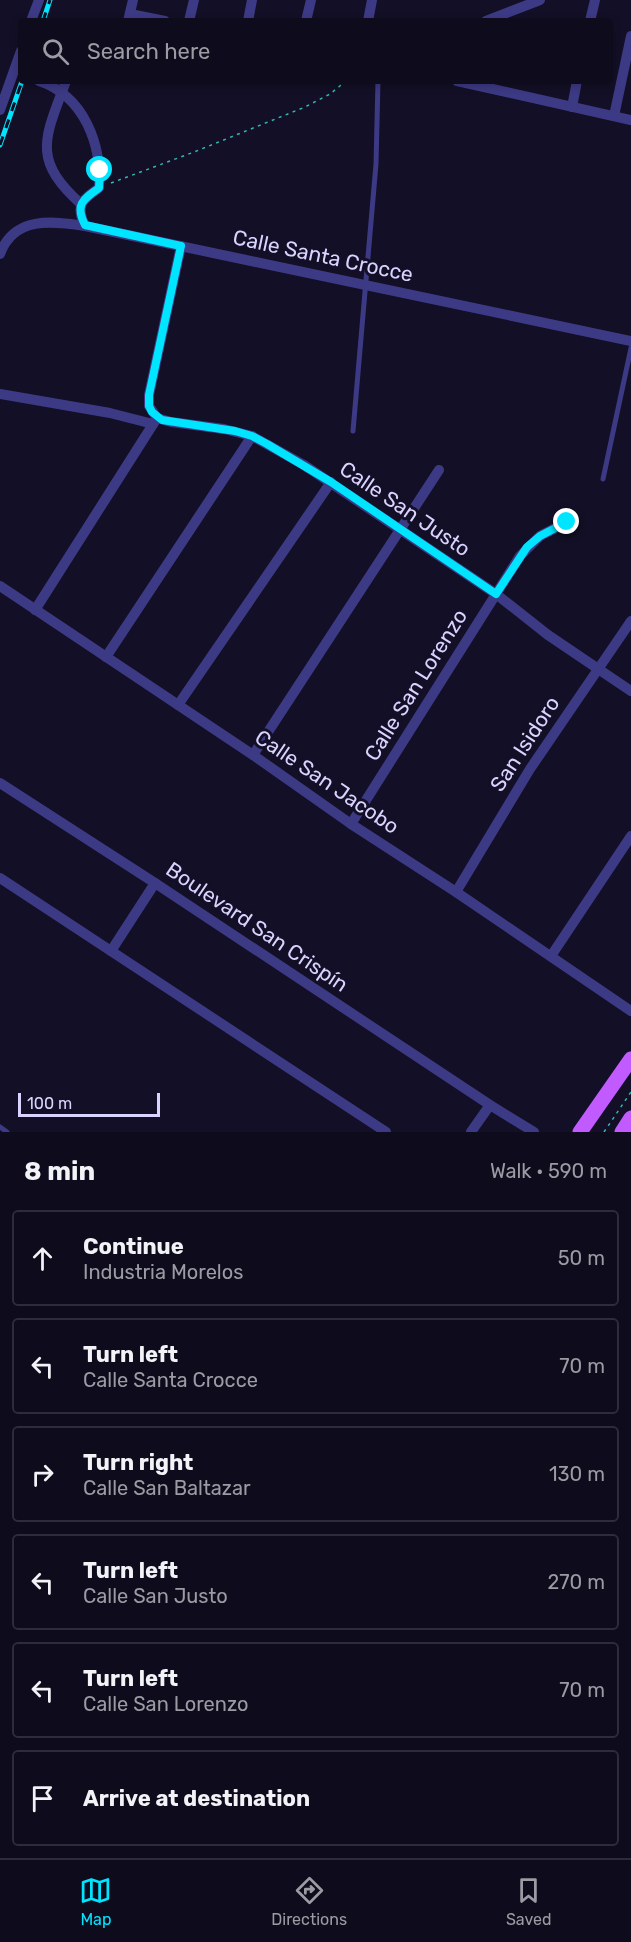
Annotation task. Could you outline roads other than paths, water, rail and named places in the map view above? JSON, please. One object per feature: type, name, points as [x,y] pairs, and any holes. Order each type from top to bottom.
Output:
[{"type":"main road","points":[[580,1132],[631,1059]]},
{"type":"main road","points":[[622,1132],[631,1118]]},
{"type":"street","points":[[33,18],[39,0]]},
{"type":"street","points":[[129,18],[133,0]]},
{"type":"street","points":[[190,18],[194,0]]},
{"type":"street","points":[[249,18],[252,0]]},
{"type":"street","points":[[307,18],[311,0]]},
{"type":"street","points":[[369,18],[372,0]]},
{"type":"street","points":[[494,18],[540,0]]},
{"type":"street","points":[[591,18],[595,0]]},
{"type":"street","points":[[614,117],[631,36]]},
{"type":"street","points":[[0,110],[17,74]]},
{"type":"street","points":[[470,84],[631,120]]},
{"type":"street","points":[[572,107],[576,84]]},
{"type":"street","points":[[64,86],[85,119],[100,162],[99,188],[81,204],[81,218],[85,225]]},
{"type":"street","points":[[64,86],[48,134],[46,153],[57,180],[81,204]]},
{"type":"street","name":"Calle Santa Crocce","points":[[0,254],[9,237],[24,227],[36,223],[61,222],[85,225],[631,341]]},
{"type":"street","points":[[35,610],[155,421],[149,406],[149,395],[181,246]]},
{"type":"street","name":"Calle San Justo","points":[[0,394],[155,421],[224,429],[252,436],[331,482],[400,528],[631,692]]},
{"type":"street","points":[[106,657],[252,436]]},
{"type":"street","points":[[253,755],[439,470]]},
{"type":"street","points":[[178,705],[331,482]]},
{"type":"street","name":"Calle San Lorenzo","points":[[351,824],[527,547],[540,536],[567,522]]},
{"type":"street","name":"Calle San Jacobo","points":[[0,586],[631,1011]]},
{"type":"street","name":"San Isidoro","points":[[456,892],[530,769],[631,621]]},
{"type":"street","name":"Boulevard San Crispín","points":[[0,783],[534,1132]]},
{"type":"street","points":[[551,956],[631,836]]},
{"type":"street","points":[[0,878],[386,1132]]},
{"type":"street","points":[[111,951],[156,883]]},
{"type":"street","points":[[471,1132],[490,1105]]},
{"type":"lane","points":[[353,430],[376,164],[378,84]]},
{"type":"lane","points":[[603,479],[631,348]]},
{"type":"lane","points":[[0,1127],[7,1132]]},
{"type":"railway","points":[[44,18],[50,0]]},
{"type":"railway","points":[[0,145],[21,84]]}]
